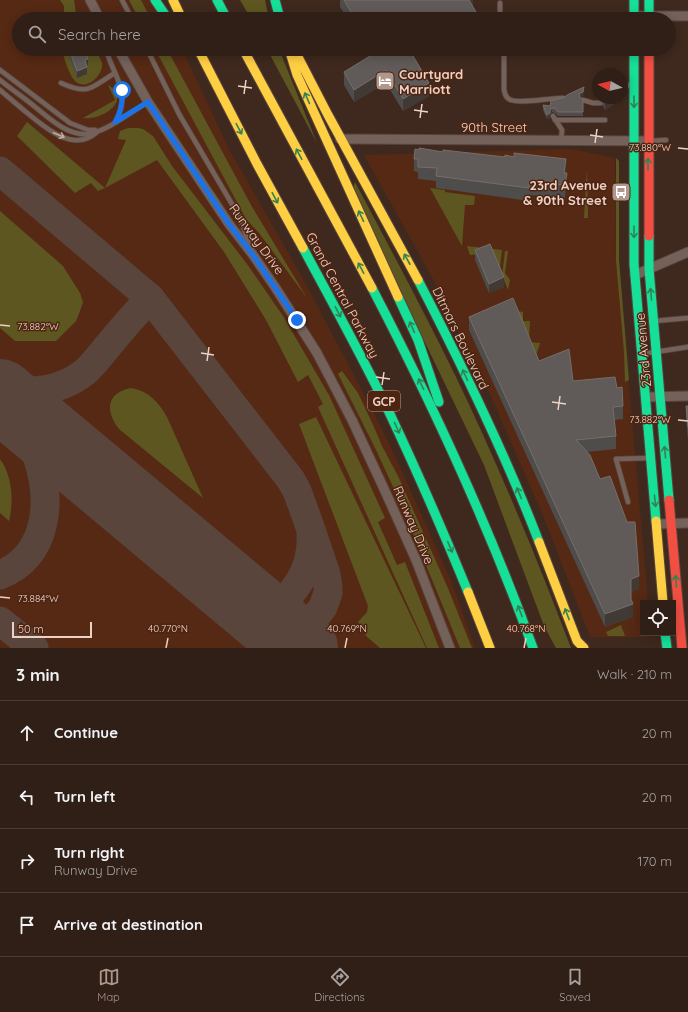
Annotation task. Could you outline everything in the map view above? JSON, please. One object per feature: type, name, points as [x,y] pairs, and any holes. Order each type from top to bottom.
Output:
[{"type":"main road","points":[[155,0],[163,12]]},
{"type":"main road","points":[[173,0],[179,12]]},
{"type":"main road","points":[[217,0],[223,12]]},
{"type":"main road","points":[[274,0],[278,12]]},
{"type":"main road","points":[[634,0],[634,12]]},
{"type":"main road","points":[[649,0],[649,12]]},
{"type":"main road","points":[[194,56],[221,95]]},
{"type":"main road","name":"Grand Central Parkway","points":[[202,56],[285,216],[338,311],[389,412],[438,519],[490,648]]},
{"type":"main road","points":[[247,56],[400,342],[434,412],[467,482],[533,648]]},
{"type":"main road","points":[[291,56],[297,75],[418,340],[467,482]]},
{"type":"main road","name":"Ditmars Boulevard","points":[[298,56],[340,139],[412,269],[466,376],[520,494],[577,641],[584,648]]},
{"type":"main road","name":"23rd Avenue","points":[[634,56],[635,275],[663,600]]},
{"type":"main road","name":"23rd Avenue","points":[[649,56],[649,269],[682,648]]},
{"type":"main road","points":[[666,636],[667,648]]},
{"type":"street","points":[[90,0],[96,12]]},
{"type":"street","points":[[676,17],[688,16]]},
{"type":"street","name":"Runway Drive","points":[[122,56],[148,102],[229,224],[253,255],[297,320],[317,353],[369,455],[401,525],[450,648]]},
{"type":"street","name":"90th Street","points":[[340,139],[648,141]]},
{"type":"street","points":[[635,275],[688,252]]},
{"type":"street","points":[[646,397],[688,396]]},
{"type":"street","points":[[657,524],[688,523]]},
{"type":"lane","points":[[122,0],[128,12]]},
{"type":"lane","points":[[500,3],[500,12]]},
{"type":"lane","points":[[107,56],[122,90],[123,99],[119,115],[115,122]]},
{"type":"lane","points":[[150,56],[179,114],[239,216],[253,255]]},
{"type":"lane","points":[[504,56],[504,90],[506,98],[511,100],[534,101],[563,98]]},
{"type":"lane","points":[[0,70],[70,123],[88,130],[99,131]]},
{"type":"lane","points":[[61,83],[79,90],[87,90],[115,73]]},
{"type":"lane","points":[[0,80],[52,121],[64,128],[78,134],[88,134],[99,131]]},
{"type":"lane","points":[[628,86],[634,82]]},
{"type":"lane","points":[[0,90],[46,128],[63,138],[76,140],[86,139],[148,102]]},
{"type":"lane","points":[[583,100],[592,103]]},
{"type":"lane","points":[[534,101],[545,105]]},
{"type":"lane","points":[[561,140],[562,130],[554,118],[605,120]]},
{"type":"lane","points":[[648,141],[666,140]]},
{"type":"lane","points":[[654,321],[688,318]]},
{"type":"lane","points":[[642,354],[688,347]]},
{"type":"lane","points":[[628,502],[616,459],[651,458]]},
{"type":"shaded area","points":[[0,0],[160,0],[165,12],[12,12],[12,56],[185,56],[230,151],[301,275],[375,415],[452,583],[475,648],[0,648]]},
{"type":"shaded area","points":[[60,0],[74,0],[76,12],[64,12],[64,6]]},
{"type":"shaded area","points":[[129,0],[141,0],[147,12],[135,12]]},
{"type":"shaded area","points":[[240,0],[265,0],[268,12],[247,12]]},
{"type":"shaded area","points":[[64,56],[99,56],[102,63],[102,68],[97,77],[93,81],[84,85],[75,81]]},
{"type":"shaded area","points":[[159,56],[171,56],[251,205],[307,298],[259,233],[246,219]]},
{"type":"shaded area","points":[[271,56],[282,56],[317,143]]},
{"type":"shaded area","points":[[108,85],[115,91],[117,97],[116,103],[106,113],[91,118],[83,118],[115,100]]},
{"type":"shaded area","points":[[27,122],[105,188],[98,191],[91,183],[75,193],[17,136]]},
{"type":"shaded area","points":[[128,128],[138,128],[143,129],[153,136],[172,166],[247,264],[283,316],[329,395],[385,518],[378,522],[397,565],[405,562],[439,648],[427,648],[318,407],[323,404],[308,375],[298,382],[266,320],[224,252],[157,160],[105,188],[126,140],[118,139],[120,131]]},
{"type":"shaded area","points":[[572,149],[615,158],[616,261],[632,417],[648,600],[640,600],[640,636],[650,637],[590,637],[544,518],[489,392],[433,279],[364,155]]},
{"type":"shaded area","points":[[616,158],[619,161],[619,260],[629,380],[625,382],[624,352],[616,261]]},
{"type":"shaded area","points":[[587,169],[588,218],[584,218]]},
{"type":"shaded area","points":[[355,182],[431,326],[471,409],[516,510],[571,648],[556,648],[544,626],[484,465],[353,188]]},
{"type":"shaded area","points":[[430,188],[445,190],[445,192],[475,196],[474,205],[465,205],[462,246]]},
{"type":"shaded area","points":[[0,211],[63,266],[80,293],[83,302],[76,321],[56,341],[15,341],[0,328]]},
{"type":"shaded area","points":[[467,246],[502,250],[499,275],[491,254],[470,255]]},
{"type":"shaded area","points":[[505,251],[508,251],[505,273],[510,280],[508,290],[502,275]]},
{"type":"shaded area","points":[[517,311],[523,312],[523,321],[530,321],[529,340]]},
{"type":"shaded area","points":[[530,342],[540,343],[536,356]]},
{"type":"shaded area","points":[[342,371],[358,393],[382,446],[398,476],[447,586],[472,648],[460,648],[401,504],[338,374]]},
{"type":"shaded area","points":[[131,388],[137,389],[148,395],[164,412],[203,498],[119,429],[114,422],[110,409],[110,404],[113,398],[123,390]]},
{"type":"shaded area","points":[[316,417],[426,648],[380,648],[365,635],[367,633],[358,622],[367,612],[368,606],[299,424]]},
{"type":"shaded area","points":[[0,459],[4,465],[11,488],[12,497],[9,521],[0,513]]},
{"type":"shaded area","points":[[621,625],[625,636],[608,636],[606,632]]},
{"type":"building","points":[[344,0],[469,0],[476,12],[351,12]]},
{"type":"building","points":[[72,56],[87,56],[88,59],[85,60],[87,67],[77,71]]},
{"type":"building","points":[[370,56],[413,56],[429,83],[403,99],[386,70],[354,90],[344,72]]},
{"type":"building","points":[[584,87],[583,92],[580,93],[579,96],[583,100],[583,112],[558,112],[555,108],[552,108],[550,113],[547,115],[543,105],[550,106],[551,101],[565,97]]},
{"type":"building","points":[[419,148],[443,152],[443,150],[505,157],[505,155],[514,157],[514,153],[566,159],[564,173],[567,173],[565,185],[529,182],[529,188],[436,176],[437,168],[418,167],[418,159],[414,159],[415,149],[419,150]]},
{"type":"building","points":[[490,244],[504,277],[489,284],[475,250]]},
{"type":"building","points":[[513,298],[539,361],[569,349],[573,381],[615,377],[617,388],[622,387],[623,406],[613,407],[616,436],[576,440],[590,455],[600,479],[610,476],[627,522],[635,522],[639,576],[631,579],[631,599],[633,604],[605,614],[469,317]]},
{"type":"building","points":[[686,406],[688,406],[688,427]]},
{"type":"taxiway","points":[[0,171],[150,298],[291,480],[297,491],[309,524],[326,574],[328,587],[328,593],[323,607],[291,648]]},
{"type":"taxiway","points":[[0,385],[33,391],[44,390],[66,384],[85,372],[92,365],[150,298]]},
{"type":"taxiway","points":[[0,575],[16,566],[29,554],[37,540],[45,508],[42,473],[37,456],[27,434],[5,400]]},
{"type":"taxiway","points":[[269,620],[299,582],[308,561],[311,549],[311,536]]},
{"type":"taxiway","points":[[0,621],[34,648]]},
{"type":"runway","points":[[0,395],[302,648]]},
{"type":"traffic: fast","points":[[155,0],[163,12]]},
{"type":"traffic: fast","points":[[217,0],[223,12]]},
{"type":"traffic: fast","points":[[275,0],[278,12]]},
{"type":"traffic: fast","points":[[634,0],[634,12]]},
{"type":"traffic: fast","points":[[649,0],[649,12]]},
{"type":"traffic: fast","points":[[634,56],[634,264],[656,521]]},
{"type":"traffic: fast","points":[[649,236],[649,269],[669,500]]},
{"type":"traffic: fast","points":[[303,248],[358,350],[389,412],[430,501],[468,592]]},
{"type":"traffic: fast","points":[[418,280],[451,344],[482,410],[512,475],[539,542]]},
{"type":"traffic: fast","points":[[372,288],[417,376],[458,465],[516,602],[533,648]]},
{"type":"traffic: fast","points":[[398,297],[418,340],[439,402]]},
{"type":"traffic: fast","points":[[665,636],[667,648]]},
{"type":"traffic: slow","points":[[173,0],[179,12]]},
{"type":"traffic: slow","points":[[202,56],[257,164],[303,248]]},
{"type":"traffic: slow","points":[[247,56],[372,288]]},
{"type":"traffic: slow","points":[[291,56],[297,75],[398,297]]},
{"type":"traffic: slow","points":[[298,56],[418,280]]},
{"type":"traffic: slow","points":[[656,521],[663,600]]},
{"type":"traffic: slow","points":[[539,542],[577,641],[584,648]]},
{"type":"traffic: slow","points":[[468,592],[490,648]]},
{"type":"traffic: jam","points":[[649,56],[649,236]]},
{"type":"traffic: jam","points":[[669,500],[682,648]]},
{"type":"place","name":"Courtyard Marriott","points":[[385,81]]},
{"type":"place","name":"23rd Avenue & 90th Street","points":[[621,192]]},
{"type":"route","points":[[122,90],[123,99],[119,115],[115,122],[148,102],[229,224],[253,255],[297,320]]}]
